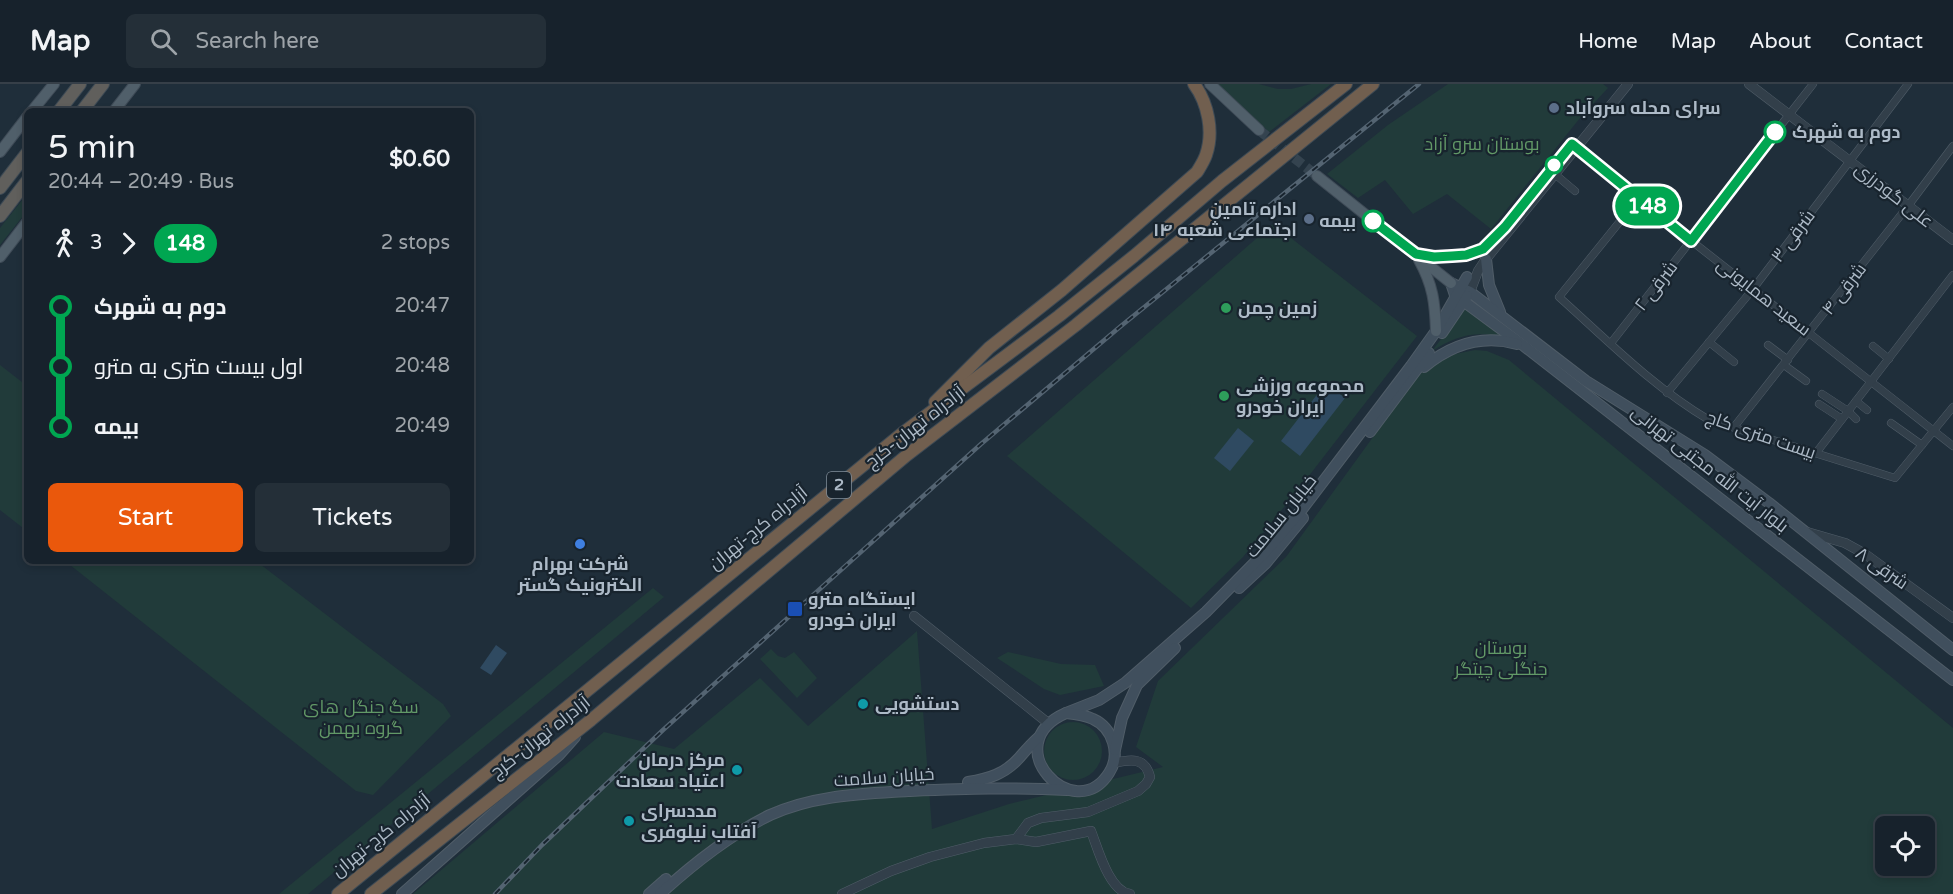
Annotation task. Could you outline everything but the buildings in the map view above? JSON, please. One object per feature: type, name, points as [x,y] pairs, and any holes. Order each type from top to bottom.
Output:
[{"type":"highway","points":[[63,106],[79,84]]},
{"type":"highway","points":[[84,108],[103,84]]},
{"type":"highway","points":[[904,432],[989,348],[1062,290],[1197,172],[1206,155],[1209,129],[1205,104],[1194,84]]},
{"type":"highway","name":"آزادراه کرج-تهران","points":[[338,894],[904,432],[1059,316],[1346,84]]},
{"type":"highway","name":"آزادراه تهران-کرج","points":[[371,894],[591,720],[907,454],[1076,325],[1373,84]]},
{"type":"highway","points":[[0,188],[24,157]]},
{"type":"highway","points":[[0,216],[24,185]]},
{"type":"main road","points":[[34,108],[54,84]]},
{"type":"main road","points":[[116,108],[135,84]]},
{"type":"main road","points":[[1210,84],[1259,130]]},
{"type":"main road","points":[[0,152],[24,121]]},
{"type":"main road","points":[[1317,176],[1461,289]]},
{"type":"main road","points":[[0,257],[24,226]]},
{"type":"main road","points":[[1416,254],[1434,257],[1466,255],[1483,249],[1505,227]]},
{"type":"main road","points":[[1416,254],[1428,275],[1434,296],[1436,331]]},
{"type":"main road","points":[[1486,259],[1493,298],[1497,309],[1506,320]]},
{"type":"main road","name":"بلوار آیت الله مجتبی تهرانی","points":[[1461,289],[1586,381],[1705,455],[1953,650]]},
{"type":"main road","name":"بلوار آیت الله مجتبی تهرانی","points":[[1461,289],[1524,346],[1953,680]]},
{"type":"main road","name":"خیابان سلامت","points":[[1066,713],[1099,700],[1125,683],[1206,612],[1268,549],[1300,512],[1436,331],[1461,289]]},
{"type":"main road","name":"خیابان سلامت","points":[[1115,750],[1122,718],[1137,685],[1266,563],[1292,533],[1414,375],[1461,289]]},
{"type":"main road","points":[[1414,375],[1434,358],[1458,346],[1482,339],[1500,339],[1524,346]]},
{"type":"main road","points":[[1066,713],[1082,715],[1100,723],[1112,738],[1115,750],[1114,762],[1109,773],[1091,788],[1079,791],[1067,790],[1048,778],[1042,769],[1037,747],[1039,737],[1048,723],[1066,713]]},
{"type":"main road","points":[[402,894],[559,755],[591,720]]},
{"type":"main road","name":"خیابان سلامت","points":[[653,894],[679,867],[710,844],[751,819],[800,797],[835,791],[981,780],[1006,770],[1039,737]]},
{"type":"main road","name":"خیابان سلامت","points":[[653,894],[735,835],[771,815],[799,805],[855,793],[980,787],[1067,790]]},
{"type":"street","points":[[1574,146],[1620,84]]},
{"type":"street","points":[[1461,289],[1505,227],[1628,84]]},
{"type":"street","name":"علی گودرزی","points":[[1749,84],[1953,240]]},
{"type":"street","name":"۲ شرقی","points":[[1611,343],[1813,84]]},
{"type":"street","name":"۳ شرقی","points":[[1667,393],[1753,289],[1908,84]]},
{"type":"street","name":"سعید همایونی","points":[[1574,146],[1691,241],[1953,446]]},
{"type":"street","name":"۴ شرقی","points":[[1734,428],[1953,146]]},
{"type":"street","points":[[1552,172],[1575,191]]},
{"type":"street","points":[[1461,289],[1478,271],[1552,172]]},
{"type":"street","name":"بیست متری کاج","points":[[1638,199],[1559,297],[1667,393],[1709,420],[1895,478],[1922,446]]},
{"type":"street","points":[[1816,453],[1953,275]]},
{"type":"street","points":[[1709,342],[1734,362]]},
{"type":"street","points":[[1768,345],[1806,381]]},
{"type":"street","points":[[1873,346],[1888,359]]},
{"type":"street","points":[[1822,394],[1856,419]]},
{"type":"street","points":[[1856,401],[1867,410]]},
{"type":"street","points":[[1819,404],[1842,418]]},
{"type":"street","points":[[1891,423],[1922,446],[1953,407]]},
{"type":"street","name":"۸ شرقی","points":[[1803,530],[1845,543],[1865,554],[1953,618]]},
{"type":"street","points":[[914,616],[1048,723]]},
{"type":"street","points":[[1016,839],[1028,823],[1041,818],[1088,812],[1138,791],[1150,777],[1148,768],[1140,761],[1114,762]]},
{"type":"street","points":[[842,894],[891,871],[930,857],[984,843],[1016,839],[1036,842],[1091,831],[1115,886],[1123,893],[1130,894]]},
{"type":"green space","points":[[1217,84],[1259,84],[1278,89],[1291,89],[1311,84],[1331,84],[1269,132]]},
{"type":"green space","name":"بوستان سرو آزاد","points":[[1448,84],[1603,84],[1608,88],[1580,118],[1491,229],[1447,194],[1413,214],[1385,180],[1358,198],[1327,174],[1388,125]]},
{"type":"green space","points":[[24,198],[24,215],[0,245],[0,228]]},
{"type":"green space","name":"مجموعه ورزشی ایران خودرو","points":[[1273,224],[1417,336],[1243,557],[1191,608],[1007,456]]},
{"type":"green space","points":[[1465,308],[1506,338],[1476,334],[1450,341],[1432,351]]},
{"type":"green space","name":"بوستان جنگلی چیتگر","points":[[1475,350],[1487,351],[1509,360],[1953,728],[1953,894],[413,894],[604,732],[674,749],[760,678],[808,726],[917,631],[932,829],[1009,804],[1163,767],[1136,747],[1158,681],[1286,557],[1418,375],[1450,355]]},
{"type":"green space","points":[[0,365],[24,384],[24,529],[0,510]]},
{"type":"green space","name":"سگ جنگل های گروه بهمن","points":[[69,564],[260,564],[443,704],[451,716],[373,795],[356,791]]},
{"type":"green space","points":[[653,588],[664,597],[308,894],[279,894]]},
{"type":"green space","points":[[771,649],[778,656],[785,658],[794,652],[817,678],[797,698],[760,659]]},
{"type":"green space","points":[[1008,652],[1061,664],[1095,665],[1104,686],[1060,695],[1044,689],[997,658]]},
{"type":"green space","points":[[1067,722],[1079,722],[1094,730],[1102,745],[1102,757],[1094,772],[1079,780],[1067,780],[1052,772],[1044,757],[1044,745],[1052,730]]},
{"type":"water","points":[[1326,383],[1345,398],[1300,456],[1281,441]]},
{"type":"water","points":[[1238,428],[1254,441],[1230,471],[1214,458]]},
{"type":"water","points":[[496,645],[507,653],[491,675],[480,668]]},
{"type":"tunnel","points":[[1259,130],[1317,176]]},
{"type":"railway","points":[[495,894],[542,845],[663,730],[981,444],[1121,326],[1419,84]]},
{"type":"bus line","name":"148","points":[[1373,221],[1416,254],[1434,257],[1466,255],[1483,249],[1505,227],[1572,144],[1691,241],[1775,132]]},
{"type":"place","name":"سرای محله سروآباد","points":[[1554,108]]},
{"type":"place","name":"دوم به شهرک","points":[[1775,132]]},
{"type":"place","name":"اداره تامین اجتماعی شعبه ۱۴","points":[[1309,219]]},
{"type":"place","name":"بیمه","points":[[1373,221]]},
{"type":"place","name":"زمین چمن","points":[[1226,308]]},
{"type":"place","name":"مجموعه ورزشی ایران خودرو","points":[[1224,396]]},
{"type":"place","name":"شرکت بهرام الکترونیک گستر","points":[[580,544]]},
{"type":"place","name":"ایستگاه مترو ایران خودرو","points":[[795,609]]},
{"type":"place","name":"دستشویی","points":[[863,704]]},
{"type":"place","name":"مرکز درمان اعتیاد سعادت","points":[[737,770]]},
{"type":"place","name":"مددسرای آفتاب نیلوفری","points":[[629,821]]}]
